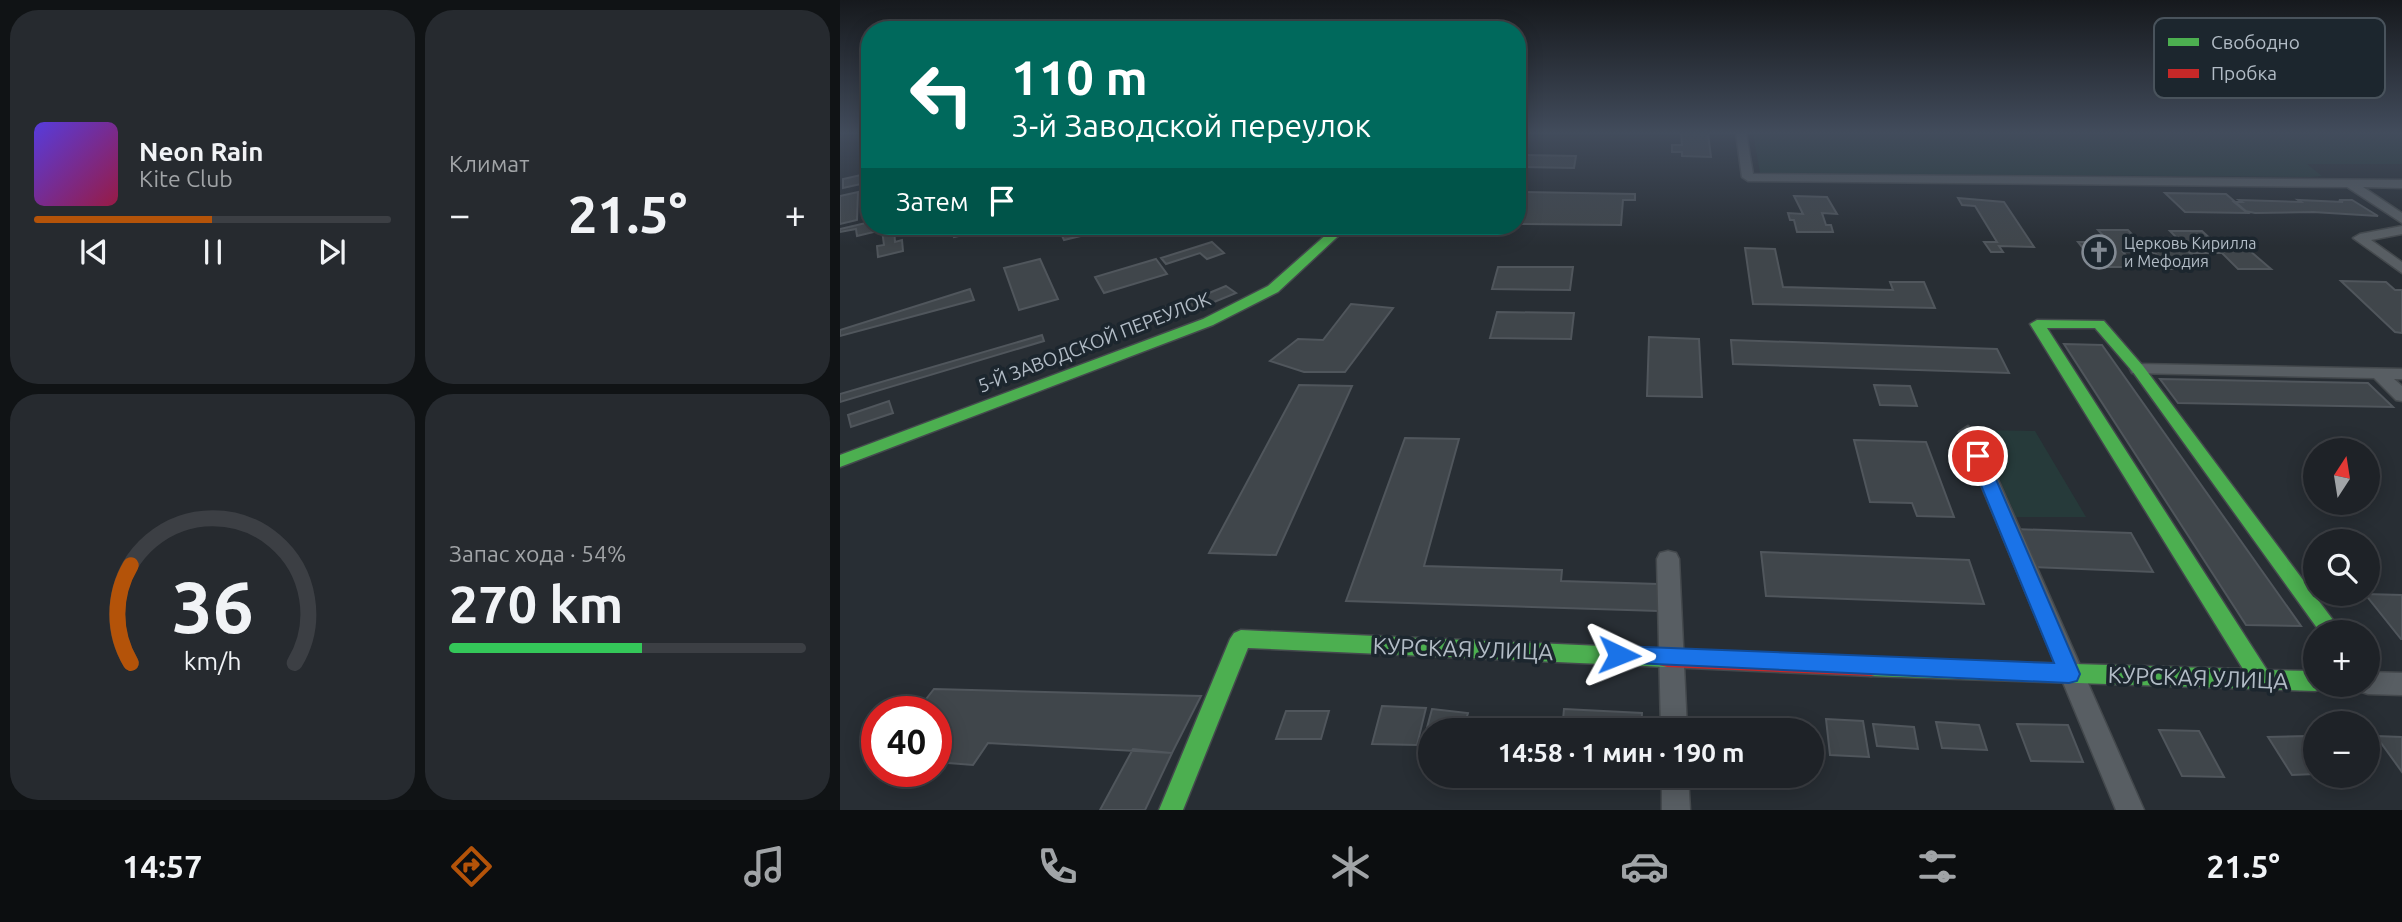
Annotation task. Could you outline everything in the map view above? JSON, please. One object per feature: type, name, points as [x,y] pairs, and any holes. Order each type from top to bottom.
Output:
[{"type":"street","points":[[1747,171],[1748,177],[2402,184]]},
{"type":"street","points":[[2349,183],[2402,219]]},
{"type":"street","points":[[2402,230],[2360,238],[2402,270]]},
{"type":"street","name":"5-Й ЗАВОДСКОЙ ПЕРЕУЛОК","points":[[840,461],[1195,327],[1244,305],[1273,289],[1333,235]]},
{"type":"street","points":[[2260,680],[2037,324],[2099,324],[2138,369],[2323,620]]},
{"type":"street","points":[[2138,369],[2402,374]]},
{"type":"street","points":[[2378,373],[2402,396]]},
{"type":"street","points":[[1968,432],[2069,674],[2130,810]]},
{"type":"street","points":[[1668,559],[1674,718]]},
{"type":"street","name":"КУРСКАЯ УЛИЦА","points":[[1171,810],[1241,639],[2069,674],[2303,681]]},
{"type":"street","points":[[2380,683],[2402,684]]},
{"type":"street","points":[[1675,788],[1676,810]]},
{"type":"green space","points":[[1760,171],[2316,171],[2322,176],[2311,177],[1760,173]]},
{"type":"green space","points":[[1978,430],[2035,431],[2086,517],[2016,517]]},
{"type":"building","points":[[861,175],[861,184],[843,188],[843,179]]},
{"type":"building","points":[[858,192],[857,220],[840,224],[840,196]]},
{"type":"building","points":[[1526,192],[1635,194],[1635,200],[1623,200],[1621,225],[1526,224]]},
{"type":"building","points":[[2165,193],[2226,194],[2248,213],[2185,212]]},
{"type":"building","points":[[1794,196],[1827,197],[1837,214],[1822,213],[1826,225],[1831,225],[1833,232],[1797,232],[1794,220],[1790,220],[1788,213],[1803,214]]},
{"type":"building","points":[[1958,198],[2004,202],[2034,247],[1999,246],[2003,252],[1991,252],[1984,242],[1997,242],[1975,206],[1962,205]]},
{"type":"building","points":[[2239,200],[2352,200],[2378,216],[2313,212],[2255,213],[2245,211],[2234,202],[2242,202]]},
{"type":"building","points":[[861,224],[861,235],[857,236],[856,229],[840,232],[840,229]]},
{"type":"building","points":[[2098,230],[2128,230],[2138,241],[2180,241],[2170,231],[2202,231],[2215,243],[2242,244],[2271,269],[2238,269],[2222,253],[2190,253],[2206,269],[2170,269],[2155,253],[2123,252],[2136,267],[2098,267],[2078,242],[2109,242]]},
{"type":"building","points":[[883,235],[894,235],[895,242],[902,240],[903,251],[878,257],[877,246],[884,245]]},
{"type":"building","points":[[1062,235],[1085,235],[1064,240]]},
{"type":"building","points":[[1212,242],[1224,253],[1207,259],[1200,253],[1166,264],[1161,258]]},
{"type":"building","points":[[1745,248],[1775,249],[1783,287],[1893,290],[1890,282],[1924,282],[1935,308],[1753,304]]},
{"type":"building","points":[[1040,259],[1058,299],[1019,310],[1004,268]]},
{"type":"building","points":[[1156,259],[1167,274],[1104,293],[1095,277]]},
{"type":"building","points":[[1498,267],[1573,267],[1570,290],[1492,289]]},
{"type":"building","points":[[2341,281],[2386,282],[2395,290],[2402,290],[2402,333],[2395,332]]},
{"type":"building","points":[[1226,286],[1236,293],[1158,325],[1145,315],[1165,307],[1168,310]]},
{"type":"building","points":[[970,289],[974,300],[840,336],[840,330]]},
{"type":"building","points":[[1351,304],[1393,308],[1345,372],[1304,372],[1270,361],[1298,339],[1323,340]]},
{"type":"building","points":[[1497,312],[1574,313],[1571,339],[1490,338]]},
{"type":"building","points":[[1042,335],[1044,341],[840,402],[840,394]]},
{"type":"building","points":[[1649,337],[1699,339],[1702,397],[1647,396]]},
{"type":"building","points":[[1731,340],[1997,349],[2009,373],[1733,364]]},
{"type":"building","points":[[2064,344],[2102,345],[2301,626],[2246,625]]},
{"type":"building","points":[[2160,379],[2368,383],[2393,407],[2178,403]]},
{"type":"building","points":[[1299,385],[1352,386],[1276,555],[1209,553]]},
{"type":"building","points":[[1874,385],[1910,386],[1917,406],[1880,405]]},
{"type":"building","points":[[889,401],[893,413],[851,427],[848,415]]},
{"type":"building","points":[[1405,438],[1459,439],[1424,566],[1562,570],[1561,581],[1658,584],[1658,611],[1346,601]]},
{"type":"building","points":[[1854,440],[1926,442],[1954,517],[1917,516],[1912,503],[1870,502]]},
{"type":"building","points":[[2014,529],[2131,533],[2153,572],[2030,567]]},
{"type":"building","points":[[1761,552],[1969,560],[1984,604],[1766,596]]},
{"type":"building","points":[[2380,594],[2402,595],[2401,639],[2375,606],[2380,606]]},
{"type":"building","points":[[934,689],[1201,696],[1172,753],[988,743],[973,765],[952,763],[952,696],[929,696]]},
{"type":"building","points":[[1382,706],[1426,708],[1424,718],[1418,718],[1417,745],[1372,744]]},
{"type":"building","points":[[1432,709],[1468,713],[1467,718],[1430,718]]},
{"type":"building","points":[[1564,709],[1642,713],[1642,718],[1563,718]]},
{"type":"building","points":[[1286,711],[1329,711],[1321,739],[1276,739]]},
{"type":"building","points":[[1826,719],[1863,721],[1869,757],[1830,755]]},
{"type":"building","points":[[1936,722],[1979,725],[1987,750],[1942,748]]},
{"type":"building","points":[[1873,724],[1914,727],[1918,749],[1877,746]]},
{"type":"building","points":[[2017,724],[2068,725],[2083,762],[2031,761]]},
{"type":"building","points":[[2159,730],[2199,731],[2224,777],[2182,776]]},
{"type":"building","points":[[2303,736],[2303,775],[2292,775],[2268,737]]},
{"type":"building","points":[[2380,736],[2402,737],[2402,772],[2380,742]]},
{"type":"building","points":[[1133,749],[1172,753],[1145,810],[1100,810]]},
{"type":"traffic: fast","points":[[840,461],[1208,322],[1273,289],[1333,235]]},
{"type":"traffic: fast","points":[[2261,679],[2037,324],[2099,324],[2138,369],[2323,620]]},
{"type":"traffic: fast","points":[[1171,810],[1241,639],[1667,658]]},
{"type":"traffic: fast","points":[[1871,667],[2303,681]]},
{"type":"traffic: jam","points":[[1667,658],[1871,667]]},
{"type":"place","name":"Церковь Кирилла и Мефодия","points":[[2099,252]]},
{"type":"route","points":[[1619,655],[2069,674],[1978,456]]}]
